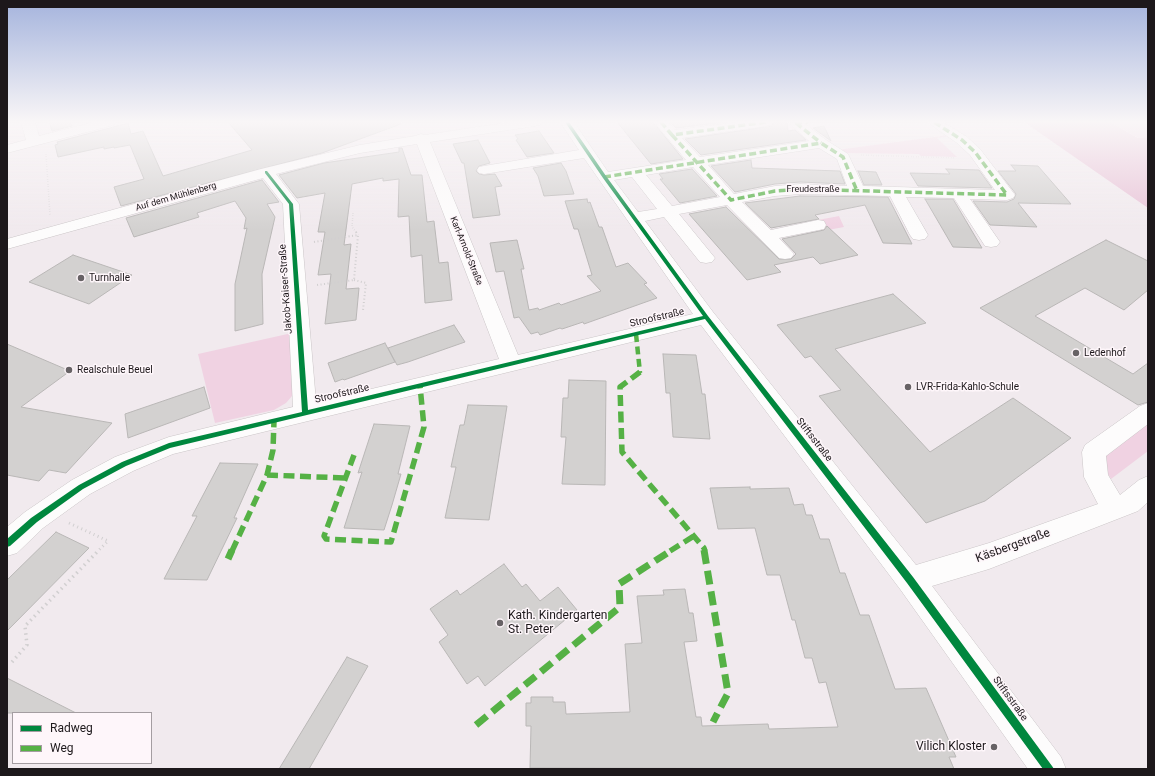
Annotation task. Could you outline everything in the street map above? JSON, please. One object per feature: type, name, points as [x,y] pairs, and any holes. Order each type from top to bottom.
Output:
[{"type":"street","name":"Auf dem Mühlenberg","points":[[7,244],[266,172],[322,158]]},
{"type":"street","name":"Karl-Arnold-Straße","points":[[429,158],[511,364]]},
{"type":"street","points":[[484,170],[556,158]]},
{"type":"street","name":"Stiftsstraße","points":[[591,158],[706,317],[910,580],[1049,769]]},
{"type":"street","points":[[693,158],[731,200],[785,254]]},
{"type":"street","points":[[604,177],[722,158]]},
{"type":"street","points":[[843,158],[857,191]]},
{"type":"street","name":"Freudestraße","points":[[634,218],[775,191],[800,189],[1008,195],[980,159]]},
{"type":"street","name":"Jakob-Kaiser-Straße","points":[[266,172],[291,204],[305,413]]},
{"type":"street","points":[[636,172],[706,258]]},
{"type":"street","points":[[896,192],[919,235]]},
{"type":"street","points":[[959,194],[991,242]]},
{"type":"street","points":[[766,236],[818,225]]},
{"type":"street","name":"Stroofstraße","points":[[7,544],[45,512],[81,487],[118,467],[170,446],[706,317]]},
{"type":"street","points":[[1115,509],[1096,477],[1094,452],[1148,412]]},
{"type":"street","name":"Käsbergstraße","points":[[910,580],[989,556],[1115,509],[1128,503],[1148,487]]},
{"type":"path","points":[[42,158],[52,232]]},
{"type":"path","points":[[963,158],[980,159]]},
{"type":"path","points":[[353,213],[352,227],[358,235],[354,280]]},
{"type":"path","points":[[293,245],[358,235]]},
{"type":"path","points":[[296,289],[354,280],[366,283],[363,310]]},
{"type":"path","points":[[12,662],[27,645],[25,626],[108,541],[45,512]]},
{"type":"shaded area","points":[[1076,158],[1148,158],[1148,208]]},
{"type":"shaded area","points":[[839,216],[844,227],[828,230],[818,220]]},
{"type":"shaded area","points":[[292,333],[295,388],[292,396],[286,403],[274,410],[215,423],[198,354]]},
{"type":"shaded area","points":[[1148,423],[1148,451],[1111,479],[1102,464],[1106,453]]},
{"type":"building","points":[[135,158],[155,158],[163,176],[224,158],[302,158],[121,206],[114,187],[144,179]]},
{"type":"building","points":[[357,158],[405,158],[411,175],[422,175],[427,222],[434,221],[439,263],[448,262],[452,300],[425,303],[422,255],[411,257],[409,216],[398,217],[399,179],[383,181],[383,178],[352,184],[344,245],[351,244],[346,289],[359,288],[356,320],[325,324],[331,274],[318,275],[325,232],[318,232],[325,193],[297,198],[279,175],[324,163]]},
{"type":"building","points":[[460,158],[488,158],[490,163],[479,166],[476,171],[479,174],[484,175],[495,174],[502,186],[495,187],[500,215],[473,218],[464,163],[462,163]]},
{"type":"building","points":[[646,158],[683,159],[651,164]]},
{"type":"building","points":[[751,160],[752,168],[840,171],[845,184],[800,182],[775,184],[735,192],[711,166]]},
{"type":"building","points":[[561,163],[566,171],[574,194],[544,196],[538,176],[533,168]]},
{"type":"building","points":[[1011,165],[1038,166],[1071,204],[1018,203],[1037,227],[990,225],[973,201],[1007,202],[1014,199],[1016,194],[998,171],[1016,171]]},
{"type":"building","points":[[692,169],[717,196],[680,203],[660,179],[663,179],[659,174]]},
{"type":"building","points":[[946,169],[979,170],[992,188],[918,186],[910,173],[950,174]]},
{"type":"building","points":[[858,171],[876,172],[882,185],[864,185]]},
{"type":"building","points":[[262,180],[279,202],[267,204],[275,217],[262,274],[263,324],[235,331],[235,284],[247,228],[244,229],[246,218],[235,201],[197,213],[199,217],[134,237],[126,218]]},
{"type":"building","points":[[800,196],[888,197],[912,244],[883,243],[865,205],[815,215],[819,219],[771,228],[745,203]]},
{"type":"building","points":[[587,199],[588,203],[590,202],[599,227],[602,227],[616,267],[628,263],[647,283],[644,284],[657,298],[584,324],[583,322],[540,335],[538,332],[531,334],[519,317],[514,318],[504,271],[496,272],[490,243],[517,240],[524,269],[521,269],[529,310],[538,308],[539,310],[559,303],[561,305],[601,291],[587,276],[592,275],[578,229],[574,229],[565,201]]},
{"type":"building","points":[[925,199],[953,199],[982,248],[953,247]]},
{"type":"building","points":[[726,207],[779,259],[791,259],[796,254],[782,239],[824,230],[827,226],[858,255],[820,264],[813,257],[774,265],[781,272],[747,280],[689,214]]},
{"type":"building","name":"Ledenhof","points":[[1106,240],[1148,261],[1148,290],[1124,310],[1085,288],[1035,316],[1133,374],[1148,363],[1148,402],[1138,405],[980,308]]},
{"type":"building","name":"Turnhalle","points":[[73,255],[132,275],[89,304],[29,282]]},
{"type":"building","points":[[893,294],[926,323],[835,349],[930,452],[1013,398],[1071,438],[985,501],[926,523],[819,396],[841,390],[811,356],[805,358],[777,325]]},
{"type":"building","points":[[454,325],[465,342],[397,365],[388,348]]},
{"type":"building","points":[[385,343],[395,362],[335,382],[328,363]]},
{"type":"building","points":[[7,344],[70,371],[21,407],[112,423],[66,473],[49,470],[39,481],[7,475]]},
{"type":"building","points":[[663,354],[696,355],[702,394],[705,394],[710,439],[673,437],[670,393],[666,393]]},
{"type":"building","points":[[569,380],[606,381],[605,485],[562,484],[566,437],[561,437],[563,398],[568,398]]},
{"type":"building","points":[[204,387],[210,408],[128,438],[125,414]]},
{"type":"building","points":[[468,405],[507,406],[489,520],[445,518],[456,467],[451,467],[460,425],[464,425]]},
{"type":"building","points":[[374,424],[410,426],[398,474],[401,474],[384,530],[344,528],[362,472],[358,473]]},
{"type":"building","points":[[220,463],[258,464],[234,518],[237,518],[207,580],[164,579],[197,516],[192,516]]},
{"type":"building","points":[[750,487],[750,489],[789,488],[794,505],[803,504],[806,515],[812,515],[820,539],[829,539],[840,573],[845,573],[860,615],[869,615],[895,689],[926,688],[956,757],[949,757],[954,769],[530,768],[531,726],[526,726],[526,703],[531,703],[531,697],[553,697],[553,702],[565,702],[566,714],[630,712],[625,644],[642,643],[637,596],[664,595],[663,590],[685,589],[689,613],[693,613],[697,641],[684,642],[696,717],[701,717],[702,726],[768,724],[769,729],[838,727],[826,682],[819,683],[812,658],[805,658],[795,620],[792,620],[780,575],[767,575],[755,528],[718,529],[710,488]]},
{"type":"building","points":[[56,532],[89,548],[7,631],[7,580]]},
{"type":"building","name":"Kath. Kindergarten St. Peter","points":[[504,564],[522,587],[526,584],[540,601],[558,587],[577,610],[485,686],[478,676],[467,684],[439,642],[448,635],[430,609],[457,590],[460,595]]},
{"type":"building","points":[[347,657],[368,666],[309,769],[279,769]]},
{"type":"building","points":[[7,678],[74,712],[12,712],[7,713]]},
{"type":"marked path","points":[[693,158],[731,200],[775,191],[800,189],[1007,195],[980,158]]},
{"type":"marked path","points":[[604,177],[724,158]]},
{"type":"marked path","points":[[843,158],[857,191]]},
{"type":"marked path","points":[[636,334],[640,374],[620,387],[622,452],[704,548],[728,693],[713,722]]},
{"type":"marked path","points":[[354,455],[324,536],[326,539],[391,542],[424,427],[420,386]]},
{"type":"marked path","points":[[228,559],[267,475],[273,450],[274,421]]},
{"type":"marked path","points":[[267,475],[346,478]]},
{"type":"marked path","points":[[476,725],[620,607],[619,584],[694,536]]},
{"type":"cycle path","points":[[591,158],[706,317],[910,580],[1049,769]]},
{"type":"cycle path","points":[[266,172],[291,204],[305,413]]},
{"type":"cycle path","points":[[7,544],[34,520],[81,487],[124,464],[169,446],[706,317]]},
{"type":"place","name":"Turnhalle","points":[[81,278]]},
{"type":"place","name":"Ledenhof","points":[[1076,353]]},
{"type":"place","name":"Realschule Beuel","points":[[69,370]]},
{"type":"place","name":"LVR-Frida-Kahlo-Schule","points":[[908,387]]},
{"type":"place","name":"Kath. Kindergarten St. Peter","points":[[500,623]]},
{"type":"place","name":"Vilich Kloster","points":[[994,747]]}]
